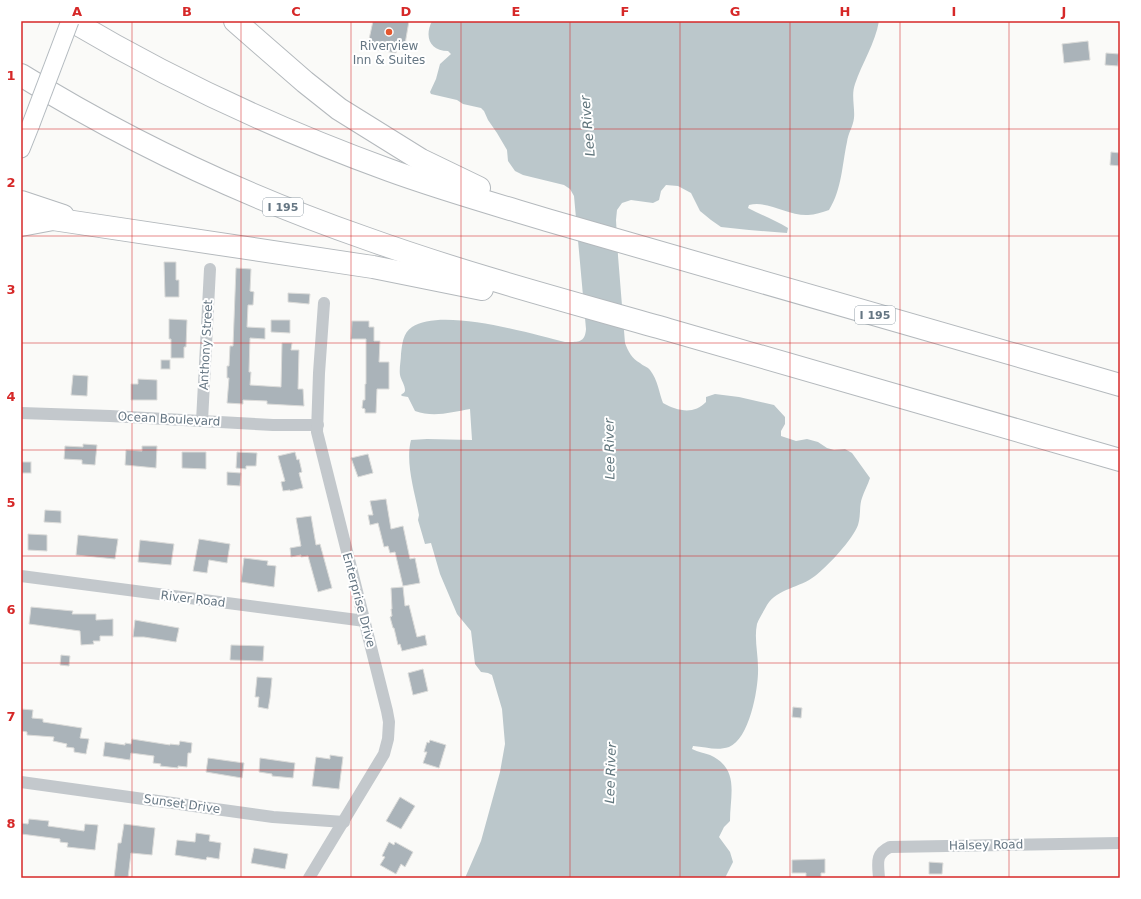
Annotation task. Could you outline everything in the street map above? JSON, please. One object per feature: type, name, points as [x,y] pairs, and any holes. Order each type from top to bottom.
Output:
[{"type":"highway","name":"I 195","points":[[71,21],[127,53],[170,75],[275,125],[390,170],[556,223],[1120,385]]},
{"type":"highway","points":[[235,21],[305,82],[346,114],[421,160],[556,223]]},
{"type":"highway","name":"I 195","points":[[21,75],[136,140],[249,193],[326,224],[404,252],[638,322],[1120,460]]},
{"type":"highway","points":[[21,202],[109,228]]},
{"type":"highway","points":[[21,225],[54,219],[373,267],[496,292],[569,301]]},
{"type":"main road","points":[[21,149],[71,21]]},
{"type":"street","name":"Anthony Street","points":[[202,421],[210,269]]},
{"type":"street","name":"Enterprise Drive","points":[[309,878],[384,754],[388,739],[389,722],[317,432],[324,303]]},
{"type":"street","name":"Ocean Boulevard","points":[[21,413],[273,425],[318,425]]},
{"type":"street","name":"River Road","points":[[21,576],[365,621]]},
{"type":"street","name":"Sunset Drive","points":[[21,782],[273,817],[344,822]]},
{"type":"street","name":"Halsey Road","points":[[879,878],[878,857],[882,851],[890,847],[1120,843]]},
{"type":"water","name":"Lee River","points":[[432,21],[879,21],[875,38],[854,88],[853,121],[837,194],[829,210],[808,215],[801,215],[771,206],[756,204],[749,205],[748,208],[788,228],[787,233],[721,227],[700,211],[691,193],[678,186],[666,185],[661,191],[659,200],[653,203],[631,200],[622,203],[617,210],[616,220],[618,256],[625,343],[633,357],[649,369],[653,374],[663,403],[680,410],[691,410],[696,409],[706,402],[706,397],[715,394],[739,397],[774,405],[785,417],[785,424],[781,431],[781,436],[796,441],[807,439],[818,442],[827,448],[834,450],[845,449],[852,453],[870,478],[861,501],[858,525],[846,545],[815,576],[772,599],[759,619],[756,635],[758,667],[757,686],[752,711],[743,734],[736,742],[725,748],[716,749],[693,746],[692,749],[710,755],[719,761],[726,767],[730,775],[732,792],[730,821],[724,827],[719,837],[730,852],[733,862],[725,878],[465,878],[481,841],[500,772],[505,744],[502,709],[492,675],[481,672],[475,664],[471,631],[457,614],[440,574],[431,543],[425,544],[418,520],[419,515],[411,478],[409,449],[411,440],[472,440],[470,409],[436,414],[415,411],[408,397],[401,395],[405,390],[400,373],[403,343],[407,332],[412,327],[426,322],[444,320],[465,321],[510,328],[565,342],[580,341],[584,337],[586,329],[574,196],[570,189],[564,185],[523,175],[515,171],[508,161],[507,150],[481,108],[463,104],[457,100],[431,94],[430,92],[436,79],[440,64],[451,54],[448,51],[437,49],[430,42],[429,32]]},
{"type":"building","name":"Riverview Inn & Suites","points":[[373,21],[409,21],[404,50],[397,48],[396,53],[373,49],[374,45],[368,44]]},
{"type":"building","points":[[1088,41],[1090,60],[1064,63],[1062,44]]},
{"type":"building","points":[[1106,53],[1119,54],[1118,66],[1105,65]]},
{"type":"building","points":[[1111,152],[1120,153],[1120,166],[1110,165]]},
{"type":"building","points":[[164,262],[176,262],[176,280],[179,280],[179,297],[165,297]]},
{"type":"building","points":[[236,268],[251,269],[250,291],[254,292],[253,305],[248,305],[247,327],[265,328],[265,339],[250,338],[250,385],[281,387],[282,343],[292,343],[291,350],[299,350],[298,389],[303,389],[304,406],[267,404],[267,401],[243,400],[243,404],[227,403],[229,378],[227,378],[227,366],[229,366],[230,346],[233,346]]},
{"type":"building","points":[[288,293],[310,294],[309,304],[288,302]]},
{"type":"building","points":[[169,319],[187,320],[184,358],[171,358]]},
{"type":"building","points":[[271,320],[290,320],[290,333],[271,332]]},
{"type":"building","points":[[352,321],[369,321],[369,327],[374,327],[374,341],[380,341],[379,362],[389,362],[389,389],[377,389],[376,413],[365,413],[365,409],[362,408],[363,400],[365,400],[366,384],[366,339],[351,339]]},
{"type":"building","points":[[161,360],[170,360],[170,369],[161,369]]},
{"type":"building","points":[[73,375],[88,376],[87,396],[71,395]]},
{"type":"building","points":[[138,379],[157,380],[157,400],[131,400],[131,384],[138,384]]},
{"type":"building","points":[[83,444],[97,445],[95,465],[82,464],[82,460],[64,459],[65,446],[83,447]]},
{"type":"building","points":[[142,446],[157,446],[156,468],[125,465],[126,450],[142,451]]},
{"type":"building","points":[[182,452],[206,452],[206,469],[182,468]]},
{"type":"building","points":[[237,452],[257,453],[256,466],[246,466],[246,469],[236,468]]},
{"type":"building","points":[[295,452],[297,460],[299,459],[302,472],[299,473],[303,488],[283,491],[281,482],[285,481],[278,456]]},
{"type":"building","points":[[368,454],[373,473],[358,477],[351,458]]},
{"type":"building","points":[[21,462],[31,462],[31,473],[21,473]]},
{"type":"building","points":[[227,472],[241,473],[240,486],[227,485]]},
{"type":"building","points":[[386,499],[391,529],[403,526],[410,559],[415,558],[420,583],[403,586],[395,552],[390,553],[388,546],[384,547],[378,523],[370,525],[368,515],[373,515],[370,501]]},
{"type":"building","points":[[45,510],[61,511],[61,523],[44,522]]},
{"type":"building","points":[[311,516],[316,545],[320,544],[332,588],[318,592],[308,556],[301,557],[301,555],[291,557],[290,548],[301,546],[296,518]]},
{"type":"building","points":[[28,534],[47,535],[47,551],[28,550]]},
{"type":"building","points":[[78,535],[118,539],[115,559],[76,555]]},
{"type":"building","points":[[199,539],[230,544],[227,563],[209,560],[207,573],[193,571]]},
{"type":"building","points":[[140,540],[174,544],[171,565],[138,562]]},
{"type":"building","points":[[244,558],[268,561],[267,565],[276,566],[274,587],[241,582]]},
{"type":"building","points":[[403,587],[405,606],[409,605],[417,637],[425,635],[427,645],[402,651],[400,644],[398,645],[390,617],[392,616],[391,588]]},
{"type":"building","points":[[31,607],[73,611],[72,614],[96,614],[96,620],[113,619],[113,636],[100,636],[100,641],[93,641],[94,644],[81,645],[80,631],[29,624]]},
{"type":"building","points":[[135,620],[179,628],[176,642],[144,637],[133,637]]},
{"type":"building","points":[[231,645],[264,646],[263,661],[230,660]]},
{"type":"building","points":[[61,655],[70,656],[69,666],[60,665]]},
{"type":"building","points":[[423,669],[428,691],[413,695],[408,673]]},
{"type":"building","points":[[257,677],[272,678],[268,709],[258,707],[259,697],[255,697]]},
{"type":"building","points":[[793,707],[802,708],[801,718],[792,717]]},
{"type":"building","points":[[21,709],[33,710],[32,718],[43,719],[43,722],[82,728],[80,738],[89,739],[86,754],[74,752],[74,748],[66,747],[67,744],[53,741],[54,737],[27,735],[27,732],[21,731]]},
{"type":"building","points":[[132,739],[170,745],[179,745],[180,741],[192,743],[191,753],[188,753],[187,767],[178,766],[178,768],[160,766],[161,764],[153,763],[154,756],[131,753],[130,760],[103,756],[105,742],[125,745],[125,743],[131,744]]},
{"type":"building","points":[[430,740],[446,745],[439,768],[423,763],[427,752],[424,752],[427,742],[429,743]]},
{"type":"building","points":[[330,755],[343,757],[339,789],[312,786],[316,757],[330,759]]},
{"type":"building","points":[[208,758],[244,763],[242,778],[206,772]]},
{"type":"building","points":[[260,758],[295,763],[293,778],[272,776],[272,774],[259,772]]},
{"type":"building","points":[[400,797],[415,806],[401,829],[386,821]]},
{"type":"building","points":[[29,819],[49,821],[48,826],[84,831],[85,824],[98,825],[95,850],[67,847],[68,843],[60,842],[60,839],[21,834],[21,823],[28,824]]},
{"type":"building","points":[[124,824],[155,828],[152,855],[131,853],[128,878],[114,878],[118,843],[121,843]]},
{"type":"building","points":[[196,833],[210,835],[209,841],[221,843],[219,859],[207,857],[206,860],[175,855],[177,840],[195,842]]},
{"type":"building","points":[[389,842],[394,845],[395,842],[413,852],[405,867],[401,864],[396,874],[380,865],[385,857],[382,856]]},
{"type":"building","points":[[254,848],[288,854],[285,869],[251,863]]},
{"type":"building","points":[[825,859],[825,873],[821,873],[821,878],[806,878],[806,873],[792,873],[792,860]]},
{"type":"building","points":[[929,862],[943,863],[942,874],[929,874]]},
{"type":"place","name":"Riverview Inn & Suites","points":[[389,32]]}]
